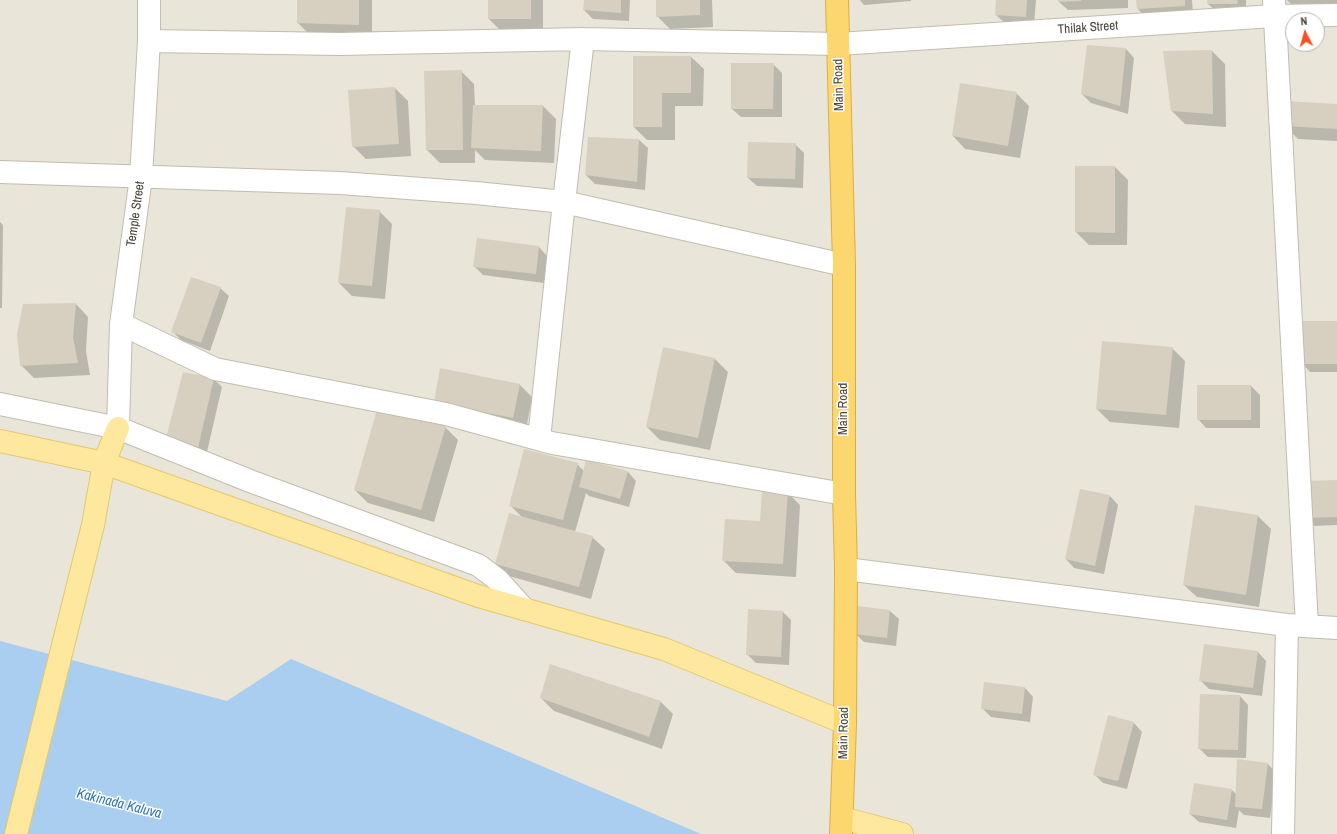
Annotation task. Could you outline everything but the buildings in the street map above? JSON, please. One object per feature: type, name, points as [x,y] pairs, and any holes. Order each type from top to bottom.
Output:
[{"type":"highway","name":"Main Road","points":[[837,0],[844,265],[844,494],[846,569],[845,723],[841,826]]},
{"type":"main road","points":[[16,834],[93,525],[104,463],[118,428]]},
{"type":"main road","points":[[0,441],[104,463],[478,596],[664,648],[845,723]]},
{"type":"main road","points":[[841,826],[902,834]]},
{"type":"street","name":"Temple Street","points":[[118,428],[121,324],[141,177],[149,41],[149,0]]},
{"type":"street","name":"Thilak Street","points":[[149,41],[339,44],[583,40],[838,44],[1274,8],[1337,15]]},
{"type":"street","points":[[1274,8],[1297,625],[1283,834]]},
{"type":"street","points":[[539,439],[583,40]]},
{"type":"street","points":[[0,172],[340,183],[476,193],[564,202],[844,265]]},
{"type":"street","points":[[121,324],[215,369],[446,414],[552,443],[844,494]]},
{"type":"street","points":[[0,404],[118,428],[250,481],[478,565],[498,580],[524,609]]},
{"type":"street","points":[[846,569],[1297,625],[1337,628]]},
{"type":"shaded area","points":[[0,0],[1337,0],[1337,834],[0,834]]},
{"type":"water","name":"Kakinada Kaluva","points":[[0,641],[227,701],[291,659],[701,834],[0,834]]}]
